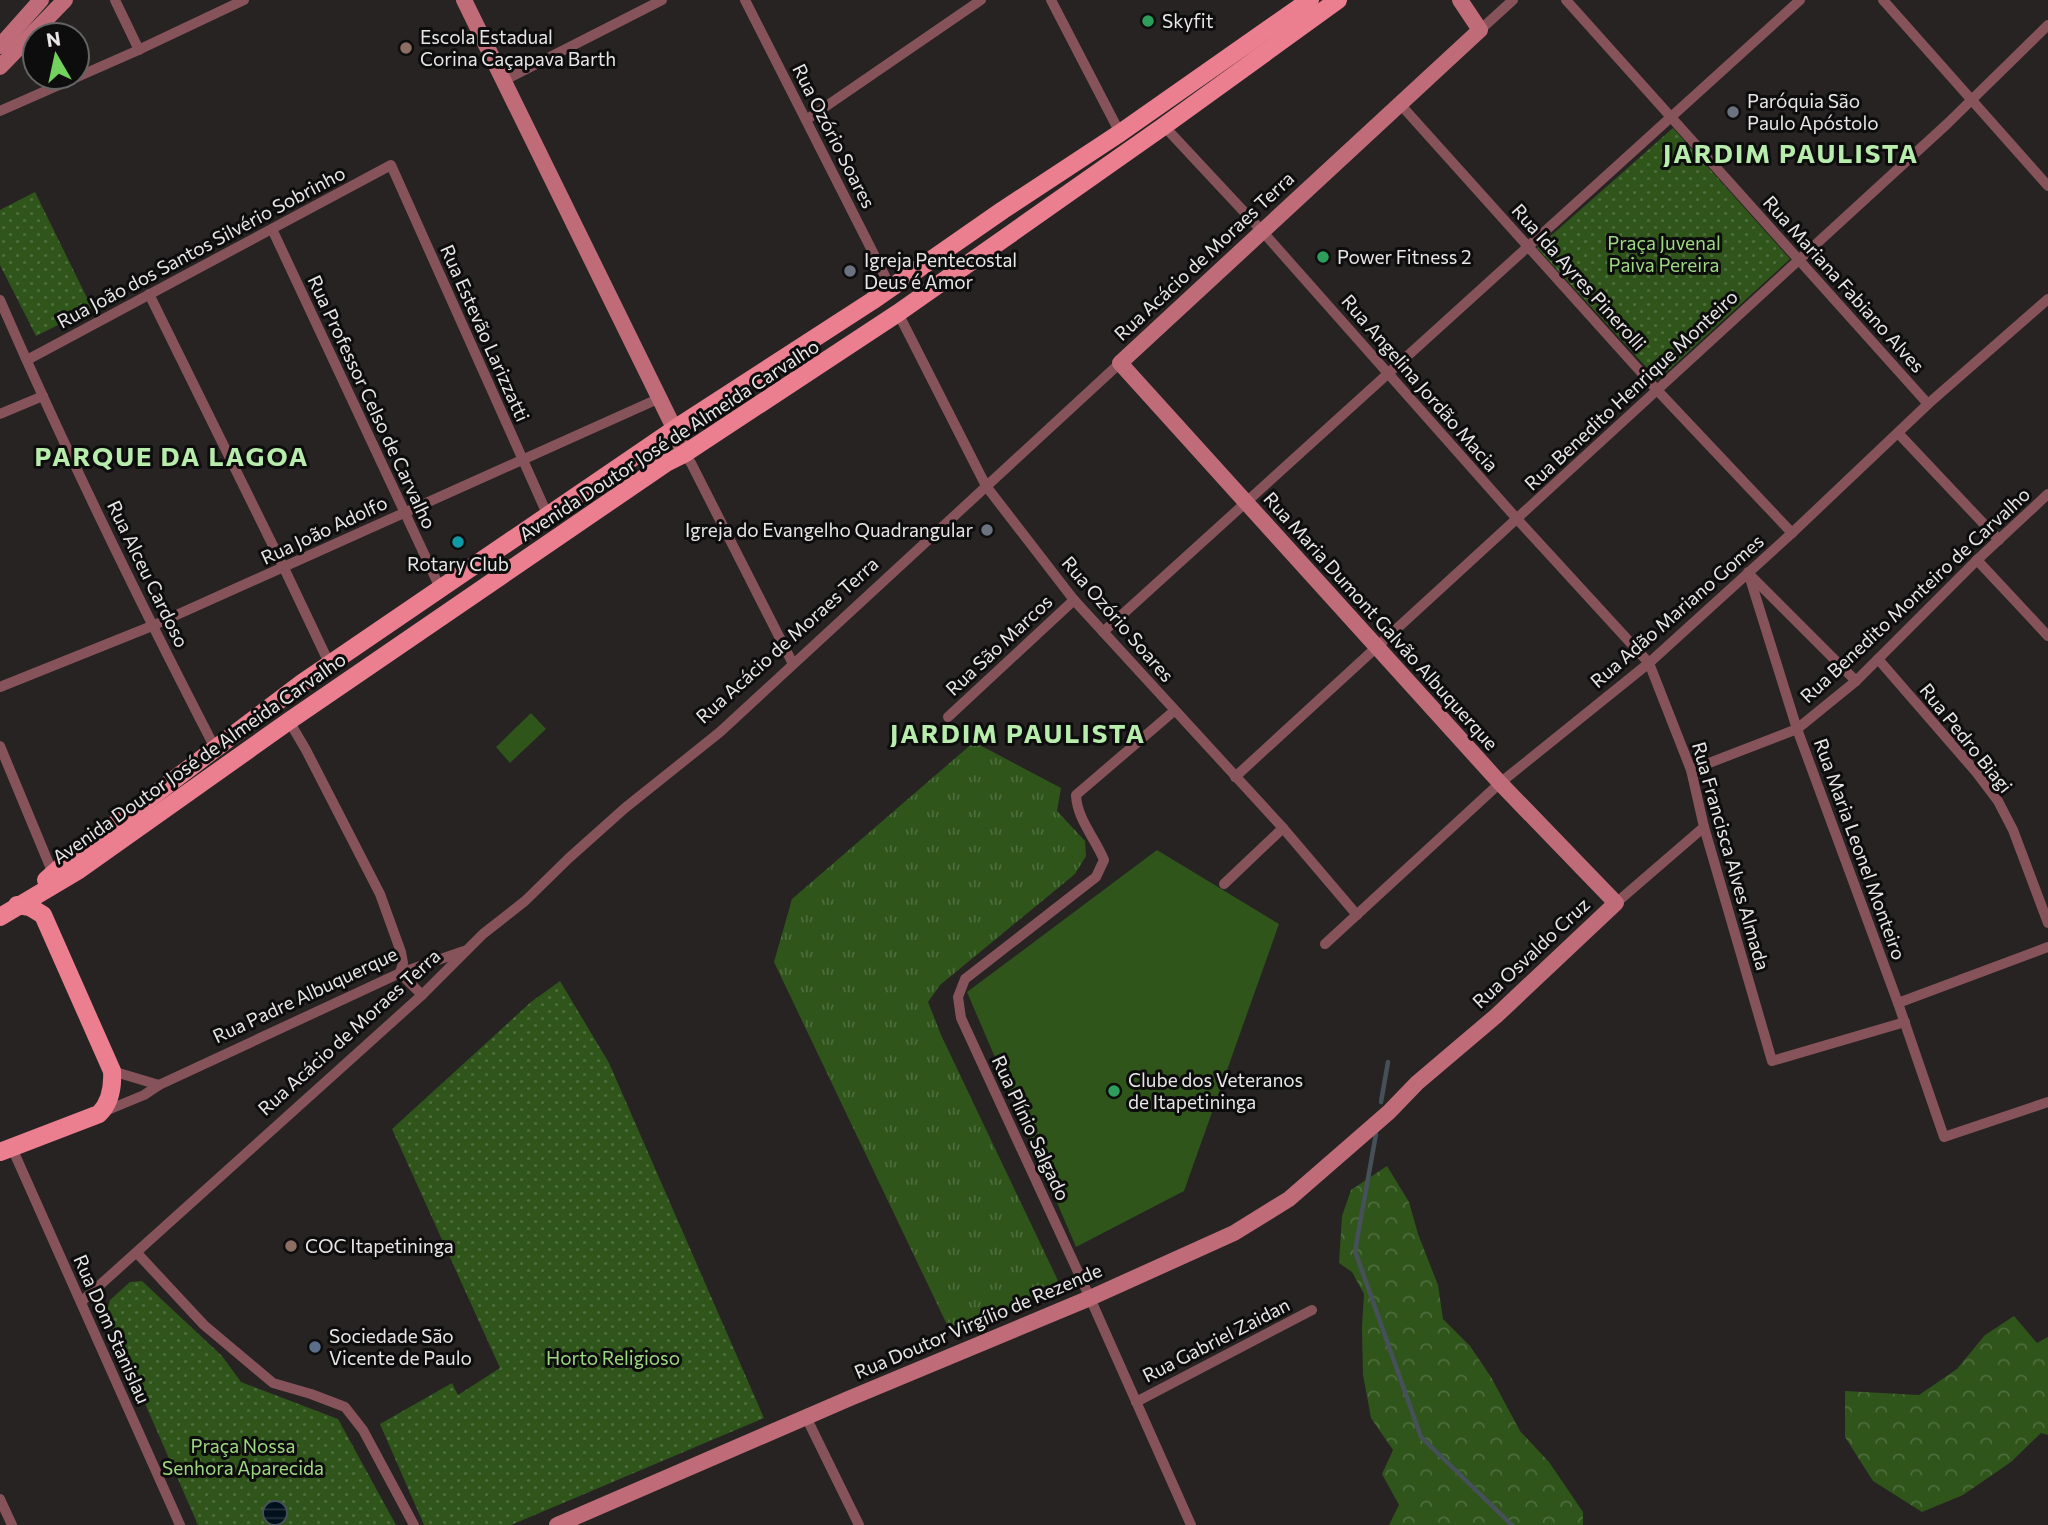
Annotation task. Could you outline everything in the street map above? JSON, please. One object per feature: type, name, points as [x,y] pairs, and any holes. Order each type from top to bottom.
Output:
[{"type":"main road","name":"Avenida Doutor José de Almeida Carvalho","points":[[17,905],[39,893],[83,849],[302,683],[1120,133],[1311,0]]},
{"type":"main road","name":"Avenida Doutor José de Almeida Carvalho","points":[[0,917],[55,878],[79,870],[666,463],[684,454],[898,313],[1338,0]]},
{"type":"main road","points":[[39,893],[43,915],[112,1071],[112,1089],[106,1107],[99,1114]]},
{"type":"main road","points":[[17,905],[30,907],[43,915]]},
{"type":"main road","name":"Rua Padre Albuquerque","points":[[6,1150],[99,1114]]},
{"type":"street","points":[[0,46],[41,0]]},
{"type":"street","points":[[0,67],[65,0]]},
{"type":"street","points":[[115,0],[139,50]]},
{"type":"street","points":[[0,111],[244,0]]},
{"type":"street","points":[[464,0],[660,398],[684,454],[793,664]]},
{"type":"street","points":[[505,80],[662,0]]},
{"type":"street","name":"Rua Ozório Soares","points":[[745,0],[891,288]]},
{"type":"street","points":[[806,120],[981,0]]},
{"type":"street","points":[[1051,0],[1120,133]]},
{"type":"street","points":[[1460,0],[1480,30]]},
{"type":"street","name":"Rua Acácio de Moraes Terra","points":[[81,1302],[422,995],[483,934],[525,901],[594,835],[720,732],[1513,0]]},
{"type":"street","name":"Rua Mariana Fabiano Alves","points":[[1566,0],[1928,404]]},
{"type":"street","points":[[1103,632],[1800,0]]},
{"type":"street","points":[[1883,0],[2048,186]]},
{"type":"street","name":"Rua Benedito Henrique Monteiro","points":[[1235,777],[1798,260],[2048,25]]},
{"type":"street","name":"Rua Ida Ayres Pinerolli","points":[[1400,104],[1657,390],[1791,533]]},
{"type":"street","name":"Rua Angelina Jordão Macia","points":[[1164,126],[1262,231],[1517,519],[1649,663]]},
{"type":"street","name":"Rua João dos Santos Silvério Sobrinho","points":[[27,360],[391,165]]},
{"type":"street","name":"Rua Estevão Larizzatti","points":[[391,165],[548,516]]},
{"type":"street","name":"Rua Professor Celso de Carvalho","points":[[272,229],[441,590]]},
{"type":"street","points":[[149,295],[330,665]]},
{"type":"street","name":"Rua Adão Mariano Gomes","points":[[1325,944],[1500,783],[1649,663],[1928,404],[2048,299]]},
{"type":"street","name":"Rua Alceu Cardoso","points":[[0,300],[152,626],[215,748]]},
{"type":"street","name":"Rua Ozório Soares","points":[[898,313],[986,486],[1074,600],[1283,828],[1357,915]]},
{"type":"street","name":"Rua Maria Dumont Galvão Albuquerque","points":[[1120,363],[1500,783],[1616,903]]},
{"type":"street","points":[[0,414],[43,396]]},
{"type":"street","name":"Rua João Adolfo","points":[[0,687],[152,626],[660,398]]},
{"type":"street","points":[[1898,433],[1999,540]]},
{"type":"street","name":"Rua Benedito Monteiro de Carvalho","points":[[1690,770],[1797,729],[1856,681],[1977,560],[2048,494]]},
{"type":"street","points":[[1977,560],[2048,636]]},
{"type":"street","points":[[1748,572],[1856,681]]},
{"type":"street","name":"Rua Maria Leonel Monteiro","points":[[1748,572],[1797,729],[1905,1022],[1944,1137],[2048,1102]]},
{"type":"street","name":"Rua São Marcos","points":[[948,717],[1074,600]]},
{"type":"street","points":[[1762,618],[1780,606]]},
{"type":"street","name":"Rua Pedro Biagi","points":[[1878,659],[1998,801],[2013,830],[2048,923]]},
{"type":"street","name":"Rua Francisca Alves Almada","points":[[1649,663],[1690,770],[1772,1061],[1905,1022]]},
{"type":"street","name":"Rua Plínio Salgado","points":[[1174,711],[1076,795],[1077,810],[1104,860],[1096,877],[965,979],[958,997],[961,1018],[1191,1525]]},
{"type":"street","points":[[283,726],[306,750],[380,894],[401,952],[400,973],[422,995]]},
{"type":"street","points":[[0,746],[55,878]]},
{"type":"street","name":"Rua Osvaldo Cruz","points":[[1389,1112],[1417,1083],[1496,1016],[1616,903],[1704,827]]},
{"type":"street","points":[[1224,884],[1283,828]]},
{"type":"street","points":[[1898,1003],[2048,947]]},
{"type":"street","name":"Rua Padre Albuquerque","points":[[99,1114],[400,973],[470,948]]},
{"type":"street","points":[[112,1071],[159,1085]]},
{"type":"street","name":"Rua Doutor Virgílio de Rezende","points":[[557,1525],[583,1520],[806,1417],[1090,1298],[1234,1233],[1289,1199],[1389,1112]]},
{"type":"street","name":"Rua Dom Stanislau","points":[[6,1150],[81,1302],[180,1525]]},
{"type":"street","points":[[137,1253],[204,1325],[273,1383],[345,1407],[363,1430],[414,1525]]},
{"type":"street","name":"Rua Gabriel Zaidan","points":[[1136,1402],[1312,1310]]},
{"type":"street","points":[[806,1417],[859,1525]]},
{"type":"street","points":[[0,1499],[12,1525]]},
{"type":"green space","name":"Praça Juvenal Paiva Pereira","points":[[1673,128],[1790,259],[1658,380],[1537,248]]},
{"type":"green space","points":[[35,192],[92,308],[36,336],[0,265],[0,210]]},
{"type":"green space","points":[[531,713],[546,729],[510,763],[496,747]]},
{"type":"green space","points":[[974,742],[1061,788],[1057,811],[1085,841],[1086,856],[1075,874],[940,985],[928,1002],[942,1037],[1061,1287],[951,1333],[774,962],[792,899]]},
{"type":"green space","name":"Clube dos Veteranos de Itapetininga","points":[[1157,850],[1279,924],[1184,1191],[1076,1247],[967,992]]},
{"type":"green space","name":"Horto Religioso","points":[[560,981],[609,1063],[764,1418],[511,1525],[424,1525],[380,1424],[452,1383],[458,1395],[500,1368],[392,1129],[531,1002]]},
{"type":"green space","points":[[1387,1166],[1409,1202],[1438,1285],[1443,1319],[1470,1346],[1491,1377],[1520,1431],[1549,1462],[1583,1512],[1583,1525],[1389,1525],[1399,1505],[1382,1474],[1393,1450],[1371,1418],[1363,1375],[1364,1294],[1352,1272],[1339,1263],[1342,1216],[1351,1190]]},
{"type":"green space","name":"Praça Nossa Senhora Aparecida","points":[[142,1281],[222,1356],[241,1382],[338,1419],[396,1525],[198,1525],[106,1314],[110,1300],[130,1282]]},
{"type":"green space","points":[[2014,1316],[2037,1343],[2048,1337],[2048,1435],[2041,1433],[2011,1462],[1963,1495],[1922,1512],[1873,1481],[1845,1437],[1845,1391],[1919,1395],[1957,1369],[1985,1335]]},
{"type":"water","points":[[275,1501],[286,1508],[287,1513],[280,1524],[275,1525],[264,1518],[263,1513],[270,1502]]},
{"type":"waterway","points":[[1381,1102],[1388,1062]]},
{"type":"waterway","points":[[1376,1134],[1355,1251],[1421,1437],[1512,1525]]},
{"type":"place","name":"Skyfit","points":[[1148,21]]},
{"type":"place","name":"Escola Estadual Corina Caçapava Barth","points":[[406,48]]},
{"type":"place","name":"Paróquia São Paulo Apóstolo","points":[[1733,112]]},
{"type":"place","name":"Power Fitness 2","points":[[1323,257]]},
{"type":"place","name":"Igreja Pentecostal Deus é Amor","points":[[850,271]]},
{"type":"place","name":"Igreja do Evangelho Quadrangular","points":[[987,530]]},
{"type":"place","name":"Rotary Club","points":[[458,542]]},
{"type":"place","name":"Clube dos Veteranos de Itapetininga","points":[[1114,1091]]},
{"type":"place","name":"COC Itapetininga","points":[[291,1246]]},
{"type":"place","name":"Sociedade São Vicente de Paulo","points":[[315,1347]]},
{"type":"district","name":"JARDIM PAULISTA","points":[[1791,154]]},
{"type":"district","name":"PARQUE DA LAGOA","points":[[172,457]]},
{"type":"district","name":"JARDIM PAULISTA","points":[[1018,734]]}]
